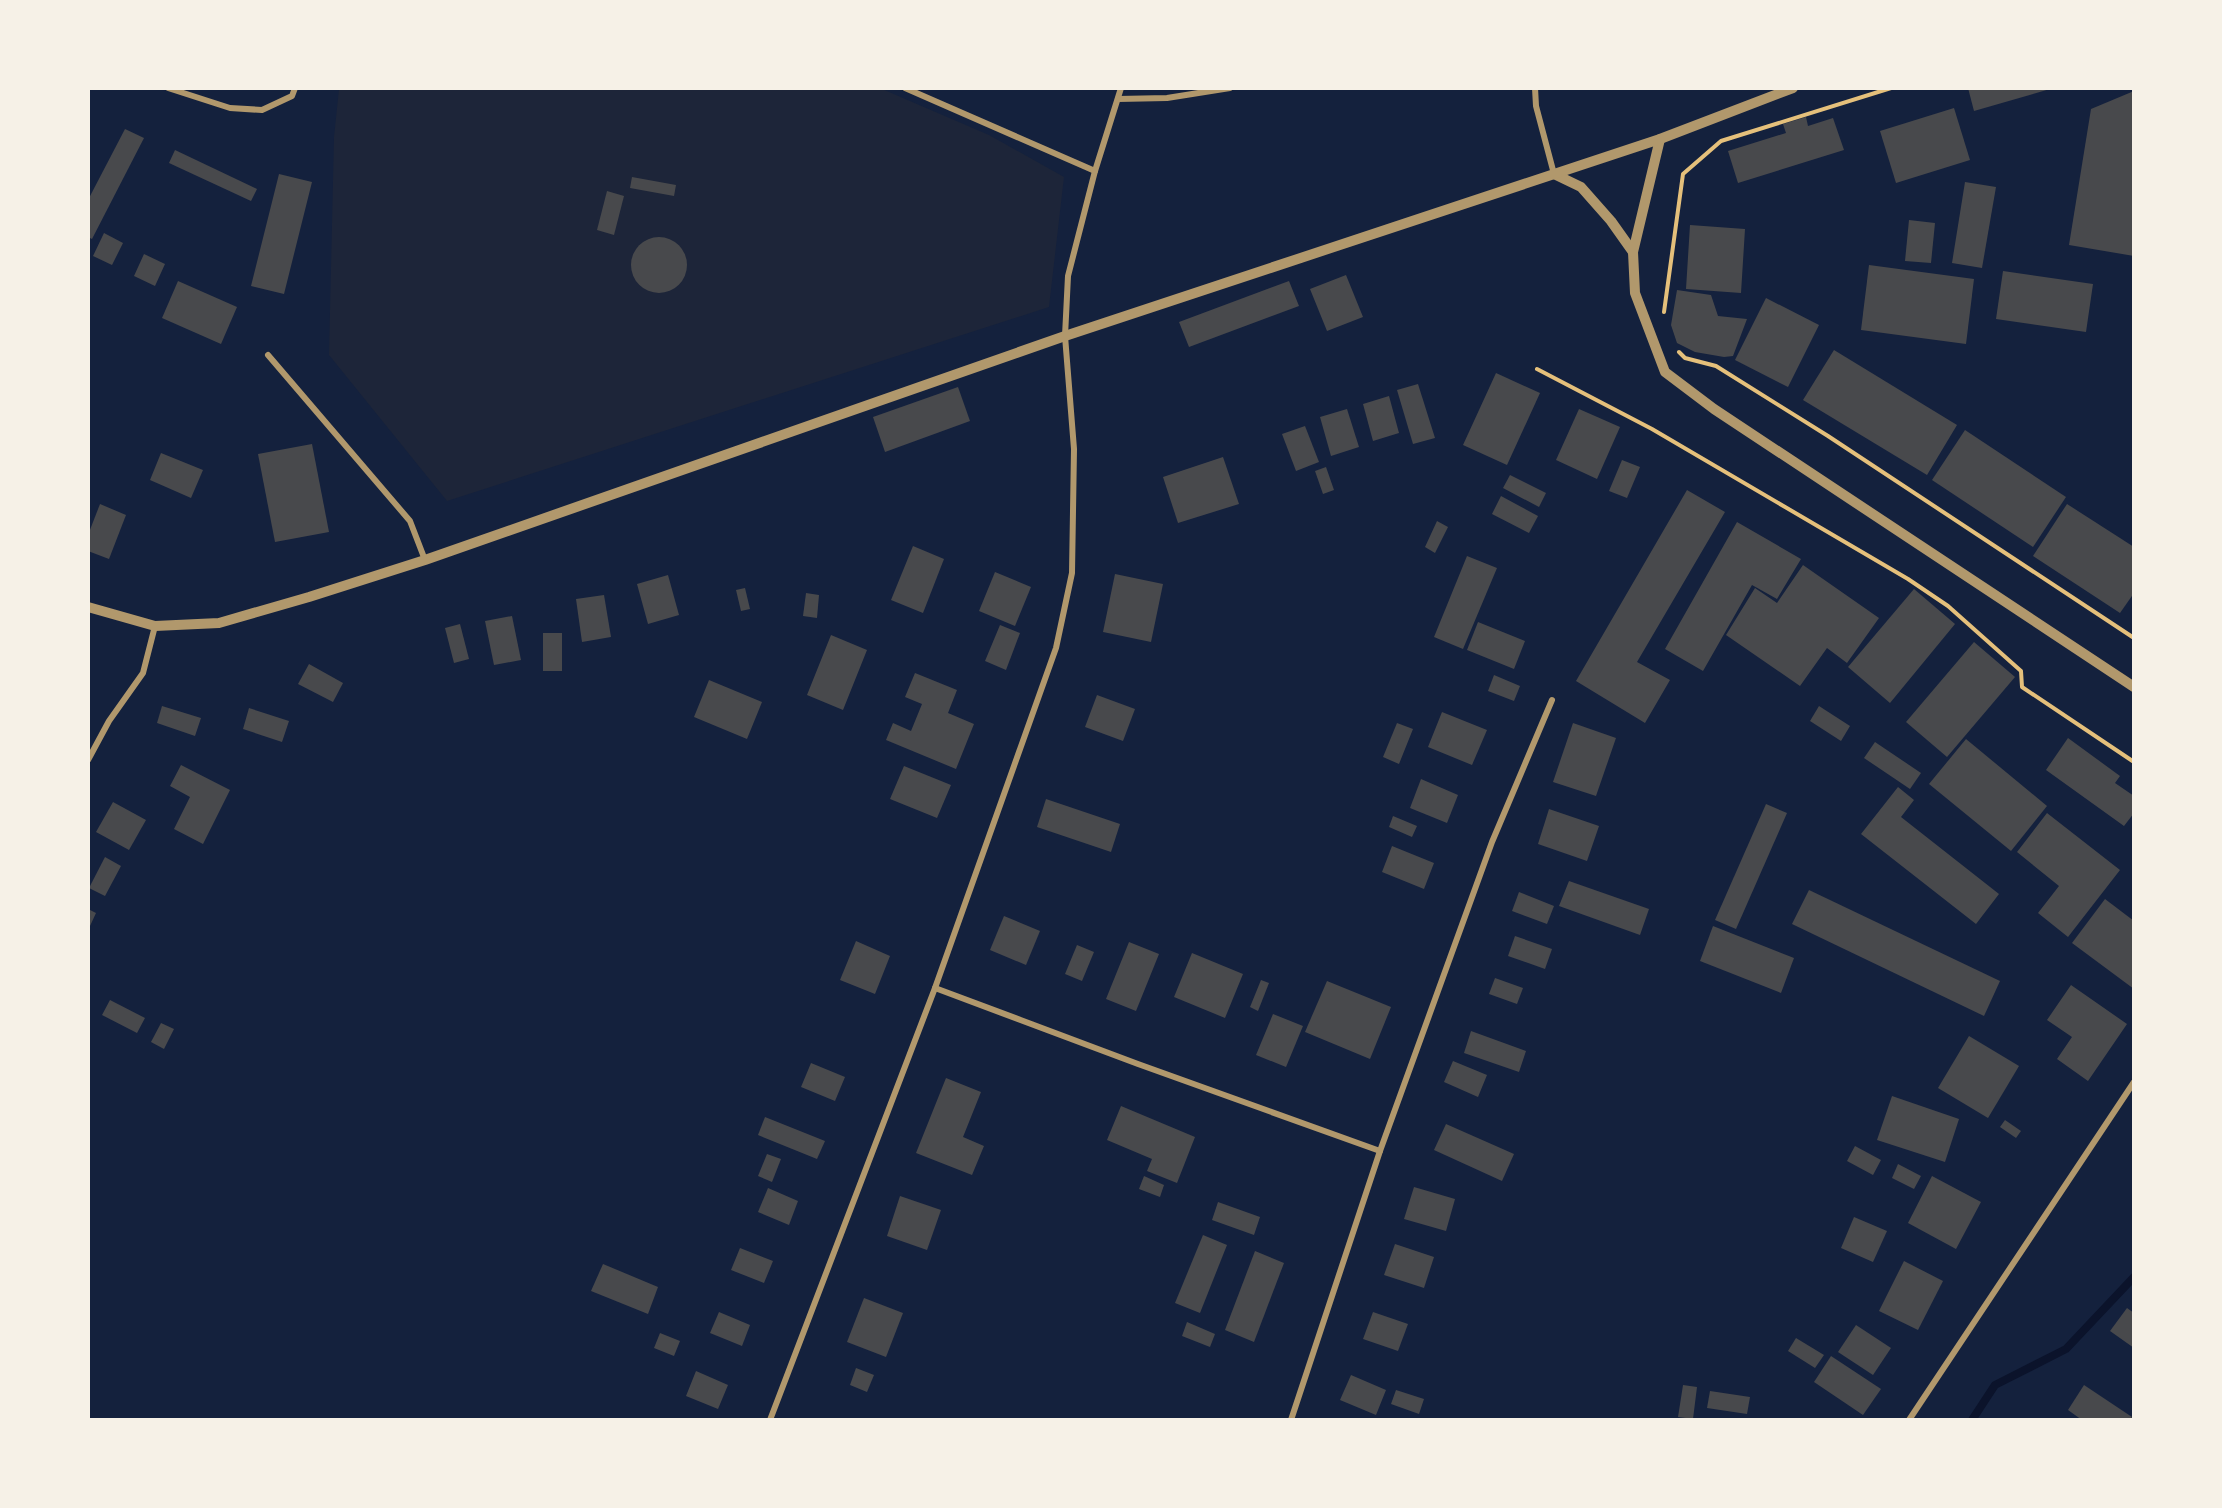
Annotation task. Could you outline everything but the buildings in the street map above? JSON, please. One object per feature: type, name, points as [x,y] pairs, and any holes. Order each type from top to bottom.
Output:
[{"type":"street","points":[[168,88],[230,108],[262,110],[292,96],[295,88]]},
{"type":"street","points":[[905,88],[1095,171]]},
{"type":"street","points":[[772,1419],[934,987],[1056,648],[1072,573],[1074,449],[1065,336],[1068,276],[1095,171],[1121,88]]},
{"type":"street","points":[[1118,99],[1167,98],[1230,88]]},
{"type":"street","points":[[1535,88],[1536,106],[1554,174],[1581,187],[1611,221],[1632,252]]},
{"type":"street","points":[[88,607],[155,626],[219,623],[309,597],[425,560],[1065,336],[1660,139],[1792,88]]},
{"type":"street","points":[[1660,139],[1632,252],[1635,293],[1665,372],[1714,409],[2133,687]]},
{"type":"street","points":[[268,355],[410,521],[425,560]]},
{"type":"street","points":[[88,760],[109,721],[143,673],[155,626]]},
{"type":"street","points":[[1291,1419],[1380,1151],[1492,842],[1552,700]]},
{"type":"street","points":[[934,987],[1138,1065],[1380,1151]]},
{"type":"street","points":[[1909,1419],[2133,1082]]},
{"type":"path","points":[[1666,322],[1664,310],[1683,174],[1721,141],[1891,88]]},
{"type":"path","points":[[1672,345],[1685,358],[1716,366],[1828,436],[2133,638]]},
{"type":"path","points":[[1537,369],[1652,429],[1908,579],[1948,606],[2021,671],[2022,687],[2133,762]]},
{"type":"shaded area","points":[[339,89],[882,89],[989,135],[1064,177],[1049,307],[447,501],[329,355],[334,137]]},
{"type":"waterway","points":[[1972,1420],[1995,1385],[2066,1349],[2134,1277]]}]
